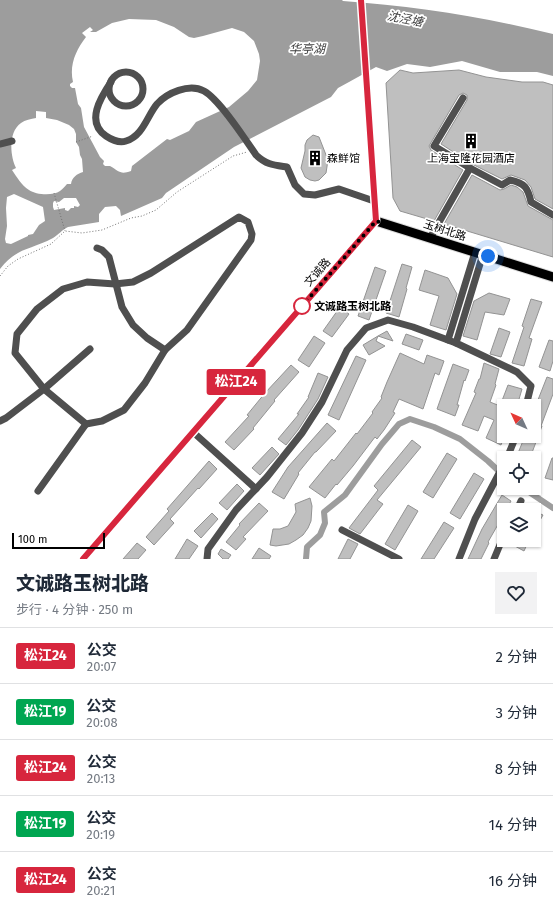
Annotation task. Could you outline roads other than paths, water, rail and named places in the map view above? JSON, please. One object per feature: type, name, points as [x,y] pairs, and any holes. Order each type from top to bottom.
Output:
[{"type":"main road","name":"玉树北路","points":[[376,221],[552,275]]},
{"type":"street","points":[[360,0],[376,221]]},
{"type":"street","points":[[111,82],[109,88],[112,98],[121,105],[133,105],[141,97],[143,92],[142,81],[134,74],[129,72],[118,74],[111,82],[101,96],[96,114],[97,122],[102,133],[115,140],[125,141],[134,138],[143,128],[146,120],[157,104],[178,90],[196,88],[205,91],[223,110],[253,151],[264,162],[275,166],[287,167],[295,185],[304,194],[315,195],[339,189],[374,201]]},
{"type":"street","points":[[463,98],[434,146],[502,185],[510,180],[519,182],[528,190],[531,202],[553,215]]},
{"type":"street","points":[[0,144],[12,141]]},
{"type":"street","points":[[430,238],[470,168]]},
{"type":"street","points":[[38,491],[86,424],[102,421],[124,410],[145,383],[165,350],[187,330],[252,240],[252,234],[248,222],[239,217],[152,273],[132,282],[115,284],[87,282],[63,289],[37,309],[17,334],[15,353],[44,389],[86,424]]},
{"type":"street","name":"文诚路","points":[[83,559],[376,221]]},
{"type":"street","points":[[97,248],[102,250],[109,257],[122,306],[134,325],[147,338],[165,350]]},
{"type":"street","points":[[448,340],[479,253]]},
{"type":"street","points":[[456,343],[479,253]]},
{"type":"street","points":[[207,559],[208,549],[236,510],[302,433],[322,402],[347,350],[366,328],[388,320],[413,327],[456,343],[517,372],[531,386],[528,399]]},
{"type":"street","points":[[0,421],[44,389],[90,349]]},
{"type":"street","points":[[193,432],[256,488]]},
{"type":"street","points":[[459,559],[475,519],[497,478]]},
{"type":"street","points":[[342,530],[399,559]]},
{"type":"street","points":[[494,559],[499,547]]},
{"type":"water","name":"华亭湖","points":[[0,0],[342,0],[449,13],[501,22],[553,34],[553,76],[537,72],[500,72],[462,61],[430,67],[407,64],[387,71],[376,67],[338,88],[331,97],[234,147],[166,193],[162,198],[121,216],[120,210],[116,206],[105,207],[99,214],[99,222],[68,227],[53,238],[18,253],[6,262],[0,269]],"holes":[[[129,19],[156,20],[174,27],[189,37],[194,38],[232,28],[244,32],[254,41],[259,54],[260,61],[257,80],[248,91],[229,107],[196,122],[189,131],[170,140],[167,139],[132,166],[131,171],[124,173],[120,172],[103,164],[104,161],[100,157],[84,127],[81,108],[78,104],[75,88],[70,86],[73,82],[72,70],[74,58],[86,37],[82,33],[90,27],[93,30],[90,32],[96,32],[112,23]],[[36,111],[46,112],[46,118],[57,120],[69,125],[74,129],[76,134],[76,142],[82,159],[83,172],[75,176],[72,179],[71,184],[67,184],[57,193],[40,194],[32,192],[21,183],[12,170],[16,168],[12,157],[11,144],[14,132],[23,122],[36,118]],[[14,194],[43,207],[45,221],[39,225],[33,234],[11,244],[6,243],[5,239],[7,226],[7,197]],[[64,198],[76,198],[80,205],[78,207],[74,206],[74,208],[71,208],[68,211],[65,210],[65,208],[54,210],[54,201],[59,202]]]},
{"type":"waterway","points":[[306,559],[307,547],[320,535],[325,523],[324,512],[345,495],[382,444],[399,424],[410,419],[434,427],[460,439],[497,469]]},
{"type":"waterway","points":[[534,495],[553,508]]},
{"type":"place","name":"上海宝隆花园酒店","points":[[471,141]]},
{"type":"place","name":"森鲜馆","points":[[315,158]]},
{"type":"place","name":"文诚路玉树北路","points":[[302,306]]},
{"type":"water label","name":"沈泾塘","points":[[405,19]]}]
